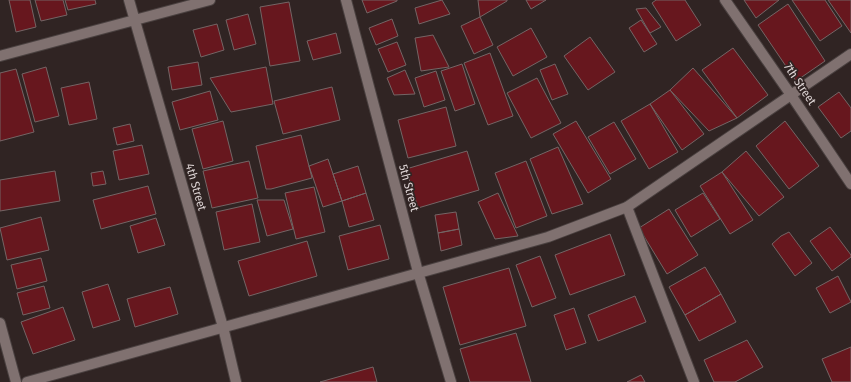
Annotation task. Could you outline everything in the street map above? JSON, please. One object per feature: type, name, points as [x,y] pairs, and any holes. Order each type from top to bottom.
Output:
[{"type":"street","name":"4th Street","points":[[129,0],[223,327],[236,382]]},
{"type":"street","points":[[0,56],[210,0]]},
{"type":"street","name":"5th Street","points":[[346,0],[418,272],[450,382]]},
{"type":"street","name":"7th Street","points":[[726,0],[851,184]]},
{"type":"street","points":[[27,382],[548,237],[626,207],[851,54]]},
{"type":"street","points":[[626,207],[694,382]]},
{"type":"street","points":[[0,323],[16,382]]},
{"type":"building","points":[[9,0],[30,0],[36,27],[16,32]]},
{"type":"building","points":[[35,0],[63,0],[67,15],[41,21]]},
{"type":"building","points":[[65,0],[95,0],[96,4],[68,10]]},
{"type":"building","points":[[362,0],[397,0],[397,1],[367,13]]},
{"type":"building","points":[[442,0],[450,14],[419,24],[415,8]]},
{"type":"building","points":[[478,0],[507,0],[507,1],[480,17]]},
{"type":"building","points":[[526,0],[546,0],[531,9]]},
{"type":"building","points":[[656,0],[685,0],[701,25],[676,41],[652,3]]},
{"type":"building","points":[[744,0],[779,0],[756,18]]},
{"type":"building","points":[[792,0],[825,0],[842,26],[820,41]]},
{"type":"building","points":[[828,0],[851,0],[851,33]]},
{"type":"building","points":[[289,2],[300,61],[270,66],[260,7]]},
{"type":"building","points":[[788,4],[825,61],[796,81],[758,25]]},
{"type":"building","points":[[646,8],[661,27],[650,33],[636,9]]},
{"type":"building","points":[[248,14],[256,44],[234,50],[226,20]]},
{"type":"building","points":[[480,17],[493,45],[474,54],[461,26]]},
{"type":"building","points":[[392,19],[398,36],[376,45],[369,28]]},
{"type":"building","points":[[641,20],[657,44],[644,52],[629,28]]},
{"type":"building","points":[[217,24],[224,50],[201,57],[193,30]]},
{"type":"building","points":[[531,28],[547,57],[513,76],[497,47]]},
{"type":"building","points":[[336,33],[341,53],[313,60],[307,41]]},
{"type":"building","points":[[433,35],[449,67],[421,71],[415,38]]},
{"type":"building","points":[[590,37],[615,72],[588,90],[564,56]]},
{"type":"building","points":[[397,42],[406,65],[388,72],[378,49]]},
{"type":"building","points":[[733,48],[768,95],[737,118],[702,70]]},
{"type":"building","points":[[490,53],[513,116],[488,125],[464,63]]},
{"type":"building","points":[[198,62],[202,85],[172,90],[168,67]]},
{"type":"building","points":[[462,64],[475,104],[455,111],[441,71]]},
{"type":"building","points":[[555,64],[568,94],[552,100],[540,70]]},
{"type":"building","points":[[46,67],[59,116],[35,122],[22,74]]},
{"type":"building","points":[[266,67],[273,104],[231,112],[210,78]]},
{"type":"building","points":[[693,68],[737,118],[709,131],[670,90]]},
{"type":"building","points":[[16,69],[34,132],[0,141],[0,73]]},
{"type":"building","points":[[405,70],[415,94],[394,95],[387,78]]},
{"type":"building","points":[[436,71],[445,100],[424,107],[415,78]]},
{"type":"building","points":[[537,78],[561,123],[531,138],[507,93]]},
{"type":"building","points":[[89,82],[97,119],[69,125],[61,88]]},
{"type":"building","points":[[332,87],[340,120],[283,134],[274,101]]},
{"type":"building","points":[[670,90],[704,134],[682,150],[650,104]]},
{"type":"building","points":[[210,91],[218,120],[180,130],[172,102]]},
{"type":"building","points":[[839,92],[851,108],[851,131],[841,138],[818,107]]},
{"type":"building","points":[[650,104],[678,152],[649,169],[621,121]]},
{"type":"building","points":[[446,107],[456,146],[408,158],[398,120]]},
{"type":"building","points":[[223,121],[233,161],[203,169],[192,129]]},
{"type":"building","points":[[576,121],[611,179],[588,193],[553,134]]},
{"type":"building","points":[[785,121],[819,166],[789,189],[756,146]]},
{"type":"building","points":[[614,122],[636,159],[610,174],[588,137]]},
{"type":"building","points":[[130,124],[134,141],[117,145],[113,128]]},
{"type":"building","points":[[301,135],[312,178],[266,189],[256,146]]},
{"type":"building","points":[[142,145],[149,174],[119,180],[113,151]]},
{"type":"building","points":[[558,147],[583,204],[552,214],[530,159]]},
{"type":"building","points":[[467,151],[479,190],[418,208],[406,169]]},
{"type":"building","points":[[746,151],[784,197],[759,216],[722,172]]},
{"type":"building","points":[[328,159],[342,201],[323,207],[309,166]]},
{"type":"building","points":[[249,161],[258,198],[212,208],[203,171]]},
{"type":"building","points":[[526,161],[547,216],[516,228],[495,173]]},
{"type":"building","points":[[358,166],[366,193],[342,201],[333,174]]},
{"type":"building","points":[[55,171],[60,201],[0,211],[0,180]]},
{"type":"building","points":[[103,171],[106,184],[93,186],[91,173]]},
{"type":"building","points":[[722,172],[753,220],[730,234],[700,186]]},
{"type":"building","points":[[148,186],[156,214],[101,229],[93,200]]},
{"type":"building","points":[[314,187],[325,232],[296,239],[285,193]]},
{"type":"building","points":[[366,193],[374,220],[349,227],[342,201]]},
{"type":"building","points":[[498,193],[518,236],[495,239],[478,202]]},
{"type":"building","points":[[703,193],[720,219],[691,237],[675,210]]},
{"type":"building","points":[[257,200],[284,200],[293,229],[267,236]]},
{"type":"building","points":[[252,204],[260,242],[224,250],[216,212]]},
{"type":"building","points":[[669,209],[698,255],[667,274],[639,228]]},
{"type":"building","points":[[456,212],[459,229],[438,233],[435,215]]},
{"type":"building","points":[[41,217],[49,250],[7,260],[0,228]]},
{"type":"building","points":[[156,218],[165,245],[138,253],[130,226]]},
{"type":"building","points":[[380,225],[389,259],[348,270],[339,236]]},
{"type":"building","points":[[830,227],[851,255],[851,257],[832,271],[810,241]]},
{"type":"building","points":[[459,229],[462,245],[441,251],[438,233]]},
{"type":"building","points":[[789,232],[812,263],[795,276],[772,244],[781,236]]},
{"type":"building","points":[[610,234],[625,275],[570,295],[555,255]]},
{"type":"building","points":[[307,241],[317,276],[249,296],[238,261]]},
{"type":"building","points":[[540,256],[556,298],[532,307],[516,265]]},
{"type":"building","points":[[41,258],[47,281],[17,289],[11,265]]},
{"type":"building","points":[[705,267],[721,294],[685,315],[669,287]]},
{"type":"building","points":[[509,268],[526,326],[460,345],[443,287]]},
{"type":"building","points":[[838,276],[851,302],[830,313],[816,288]]},
{"type":"building","points":[[108,284],[120,320],[93,328],[82,292]]},
{"type":"building","points":[[44,286],[50,308],[23,315],[17,293]]},
{"type":"building","points":[[170,287],[178,314],[135,327],[127,299]]},
{"type":"building","points":[[721,294],[736,322],[699,341],[685,315]]},
{"type":"building","points":[[635,296],[646,322],[598,341],[588,315]]},
{"type":"building","points":[[63,307],[75,340],[33,354],[21,322]]},
{"type":"building","points":[[574,308],[586,343],[566,350],[554,315]]},
{"type":"building","points":[[516,333],[531,382],[470,382],[460,349]]},
{"type":"building","points":[[747,340],[763,367],[735,382],[714,382],[704,360]]},
{"type":"building","points":[[851,347],[851,382],[832,382],[822,359]]},
{"type":"building","points":[[373,367],[377,382],[320,382]]},
{"type":"building","points":[[641,375],[645,382],[627,382]]}]
